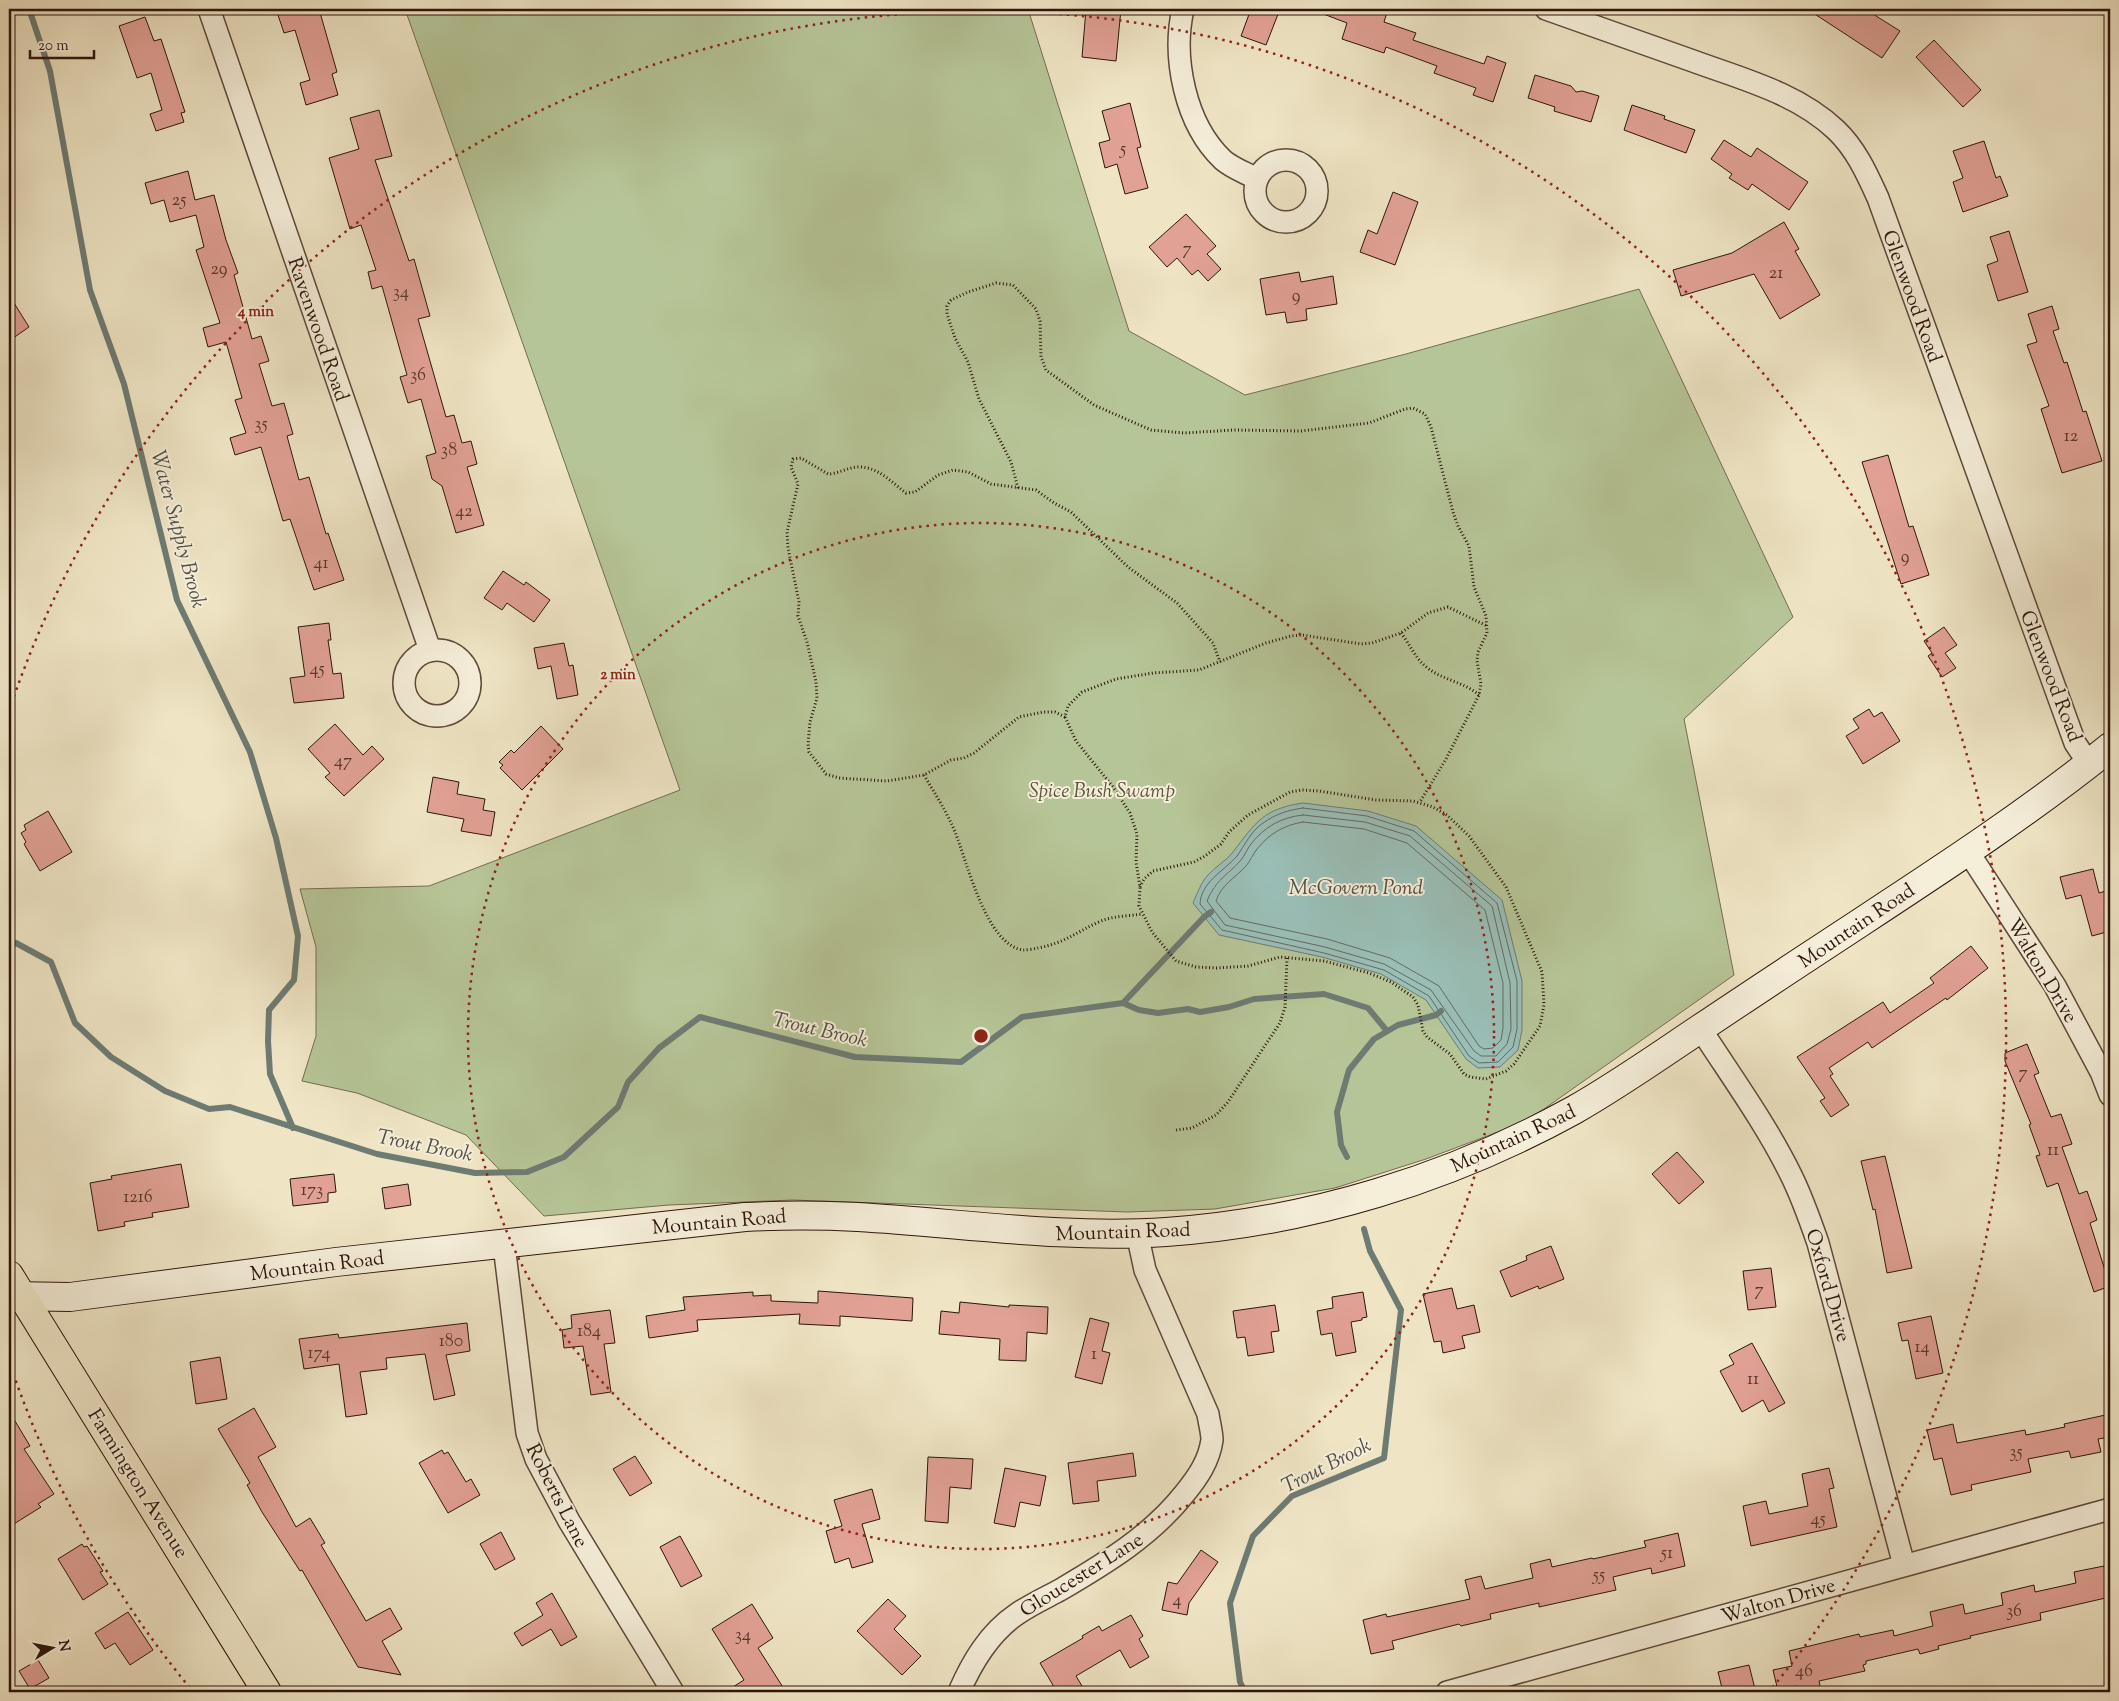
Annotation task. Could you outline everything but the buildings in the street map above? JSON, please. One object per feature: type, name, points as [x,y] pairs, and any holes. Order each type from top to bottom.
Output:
[{"type":"main road","name":"Mountain Road","points":[[13,1289],[70,1298],[345,1261],[745,1217],[797,1215],[859,1217],[1046,1233],[1137,1233],[1205,1228],[1273,1218],[1320,1208],[1388,1190],[1463,1164],[1525,1136],[1578,1108],[1644,1068],[1700,1028],[1967,850],[2089,764],[2110,747]]},
{"type":"main road","name":"Farmington Avenue","points":[[13,1289],[64,1361],[267,1692]]},
{"type":"street","name":"Ravenwood Road","points":[[209,9],[430,650]]},
{"type":"street","points":[[1184,9],[1180,28],[1179,56],[1188,99],[1198,124],[1208,143],[1224,161],[1257,179]]},
{"type":"street","name":"Glenwood Road","points":[[1546,9],[1768,88],[1814,113],[1836,130],[1852,149],[1865,169],[1878,198],[2075,743],[2089,764]]},
{"type":"street","name":"Walton Drive","points":[[1967,850],[2055,986],[2101,1072],[2110,1095]]},
{"type":"street","name":"Oxford Drive","points":[[1700,1028],[1773,1143],[1791,1175],[1806,1209],[1820,1252],[1904,1565]]},
{"type":"street","name":"Gloucester Lane","points":[[959,1692],[969,1668],[988,1640],[1016,1614],[1100,1567],[1141,1539],[1170,1512],[1198,1476],[1208,1458],[1212,1438],[1208,1414],[1145,1270],[1137,1233]]},
{"type":"street","name":"Roberts Lane","points":[[504,1245],[527,1432],[536,1459],[569,1522],[673,1692]]},
{"type":"street","name":"Walton Drive","points":[[1447,1692],[2110,1509]]},
{"type":"path","points":[[1018,488],[1011,462],[979,399],[968,362],[955,338],[947,314],[947,306],[951,300],[996,283],[1013,285],[1036,309],[1040,321],[1041,357],[1046,370],[1094,406],[1150,430],[1184,433],[1234,430],[1301,431],[1369,423],[1405,409],[1413,408],[1419,410],[1424,414],[1431,427],[1453,512],[1458,526],[1470,546],[1474,587],[1486,616],[1487,626],[1487,633],[1478,652],[1482,684],[1476,703],[1420,802]]},
{"type":"path","points":[[1140,887],[1144,879],[1153,871],[1194,862],[1205,856],[1221,844],[1229,832],[1248,815],[1290,792],[1302,790],[1319,791],[1376,800],[1420,802],[1447,815],[1469,836],[1506,887],[1542,972],[1544,1005],[1540,1026],[1523,1053],[1506,1070],[1486,1079],[1470,1077],[1464,1074],[1450,1054],[1427,1036],[1413,996],[1391,982],[1369,973],[1324,962],[1280,957],[1248,966],[1216,968],[1196,967],[1176,961],[1152,932],[1142,914],[1136,862],[1137,834],[1130,813],[1113,787],[1076,741],[1065,717],[1055,712],[1043,712],[1020,717],[974,753],[964,758],[952,760],[924,775],[887,781],[830,777],[819,767],[810,752],[808,737],[816,698],[816,682],[807,642],[798,616],[799,602],[791,568],[787,532],[798,484],[791,463],[797,458],[801,458],[828,474],[859,467],[866,468],[888,477],[906,494],[915,492],[938,475],[953,470],[968,472],[991,484],[1036,490],[1054,504],[1071,512],[1128,567],[1177,603],[1213,643],[1220,662]]},
{"type":"path","points":[[1065,717],[1068,706],[1073,699],[1090,688],[1126,676],[1199,670],[1266,643],[1291,636],[1313,636],[1361,644],[1377,642],[1401,633],[1428,612],[1448,607],[1487,626]]},
{"type":"path","points":[[1401,633],[1424,665],[1447,679],[1471,688],[1479,695]]},
{"type":"path","points":[[924,775],[949,817],[964,853],[976,892],[995,931],[1006,942],[1022,950],[1037,948],[1056,944],[1073,937],[1103,920],[1142,914]]},
{"type":"path","points":[[1176,1130],[1192,1128],[1216,1115],[1228,1102],[1280,1023],[1286,1007],[1285,982],[1287,958]]},
{"type":"green space","name":"Spice Bush Swamp","points":[[405,9],[1028,9],[1129,331],[1245,395],[1406,354],[1639,289],[1793,617],[1684,719],[1734,975],[1527,1121],[1426,1159],[1335,1188],[1215,1209],[1127,1212],[793,1200],[669,1205],[544,1216],[466,1135],[357,1093],[302,1081],[316,1036],[316,947],[300,889],[429,886],[680,790]]},
{"type":"water","name":"McGovern Pond","points":[[1303,803],[1368,811],[1416,826],[1502,900],[1522,981],[1522,1030],[1518,1050],[1500,1067],[1478,1068],[1466,1059],[1426,1000],[1381,974],[1322,957],[1219,935],[1193,903],[1207,876],[1230,855],[1262,818],[1278,809]]},
{"type":"waterway","name":"Water Supply Brook","points":[[29,9],[50,71],[90,290],[124,384],[177,600],[250,752],[276,838],[298,936],[294,980],[269,1010],[268,1041],[270,1074],[293,1128]]},
{"type":"waterway","name":"Trout Brook","points":[[9,944],[16,943],[51,962],[75,1023],[111,1057],[165,1091],[209,1109],[230,1107],[377,1154],[475,1173],[527,1172],[564,1157],[618,1107],[628,1082],[659,1048],[700,1017],[855,1057],[961,1062],[1022,1017],[1123,1003],[1204,917],[1211,912]]},
{"type":"waterway","points":[[1123,1003],[1139,1010],[1158,1013],[1188,1009],[1200,1012],[1229,1007],[1254,999],[1324,994],[1368,1008],[1387,1031]]},
{"type":"waterway","name":"Trout Brook","points":[[1347,1157],[1341,1145],[1337,1112],[1349,1070],[1374,1039],[1398,1025],[1436,1015],[1441,1011]]},
{"type":"waterway","name":"Trout Brook","points":[[1245,1692],[1240,1682],[1230,1603],[1253,1536],[1292,1496],[1384,1458],[1401,1310],[1370,1251],[1364,1229]]}]
